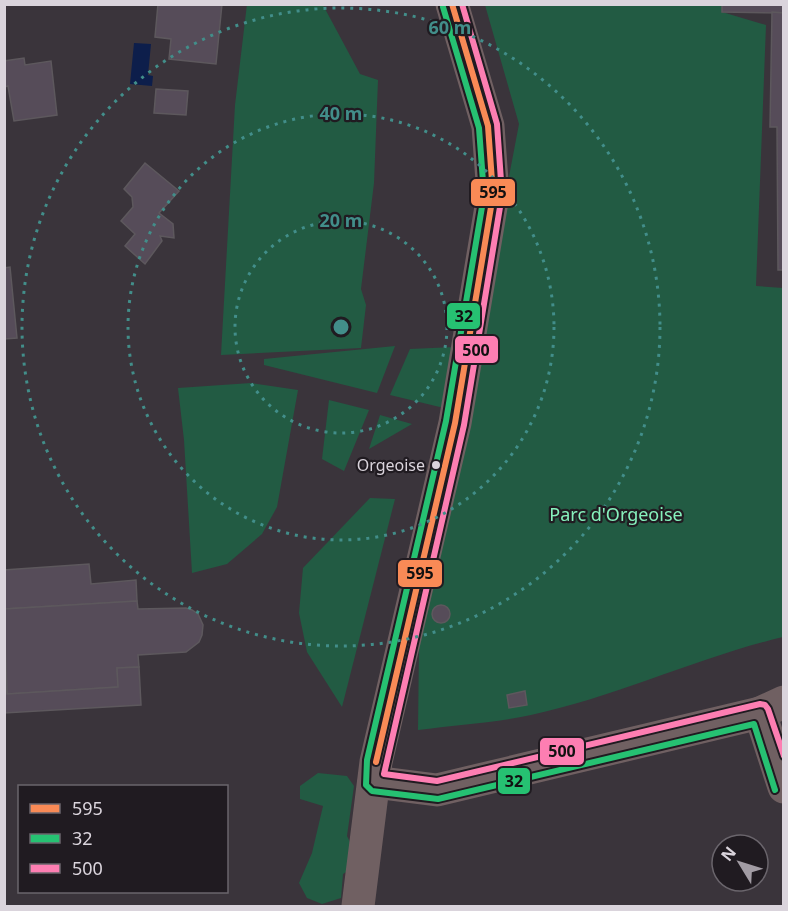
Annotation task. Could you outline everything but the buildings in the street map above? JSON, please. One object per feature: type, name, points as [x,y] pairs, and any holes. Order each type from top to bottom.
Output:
[{"type":"street","points":[[358,906],[374,782],[387,715],[455,423],[493,195],[488,126],[452,4]]},
{"type":"street","points":[[374,782],[437,790],[772,707],[783,787]]},
{"type":"green space","points":[[247,4],[323,5],[360,74],[378,80],[374,183],[361,289],[366,305],[361,348],[221,355],[235,105]]},
{"type":"green space","name":"Parc d'Orgeoise","points":[[485,5],[722,5],[722,12],[766,25],[756,286],[783,288],[783,637],[720,655],[563,707],[503,720],[418,730],[419,648],[519,124]]},
{"type":"green space","points":[[395,346],[377,393],[264,365],[264,359]]},
{"type":"green space","points":[[455,347],[444,408],[390,395],[410,349]]},
{"type":"green space","points":[[251,383],[298,390],[277,507],[262,534],[227,564],[192,573],[184,440],[178,388]]},
{"type":"green space","points":[[329,400],[369,410],[344,471],[322,459]]},
{"type":"green space","points":[[380,415],[412,424],[369,449]]},
{"type":"green space","points":[[370,498],[395,499],[342,707],[307,652],[299,613],[303,568]]},
{"type":"green space","points":[[318,773],[347,776],[354,786],[347,836],[353,848],[351,869],[343,874],[341,898],[322,904],[307,898],[299,883],[312,853],[323,806],[300,799],[300,786]]},
{"type":"water","points":[[134,43],[151,44],[148,75],[153,76],[152,86],[130,84]]},
{"type":"transit line","name":"595","points":[[376,762],[455,423],[493,195],[488,126],[452,4]]},
{"type":"transit line","name":"500","points":[[462,4],[497,124],[502,195],[464,425],[384,774],[437,781],[760,704],[765,705],[768,709],[784,756]]},
{"type":"transit line","name":"32","points":[[443,7],[479,128],[484,195],[446,421],[367,760],[366,785],[372,791],[438,799],[754,724],[775,790]]},
{"type":"place","name":"Orgeoise","points":[[436,465]]}]
